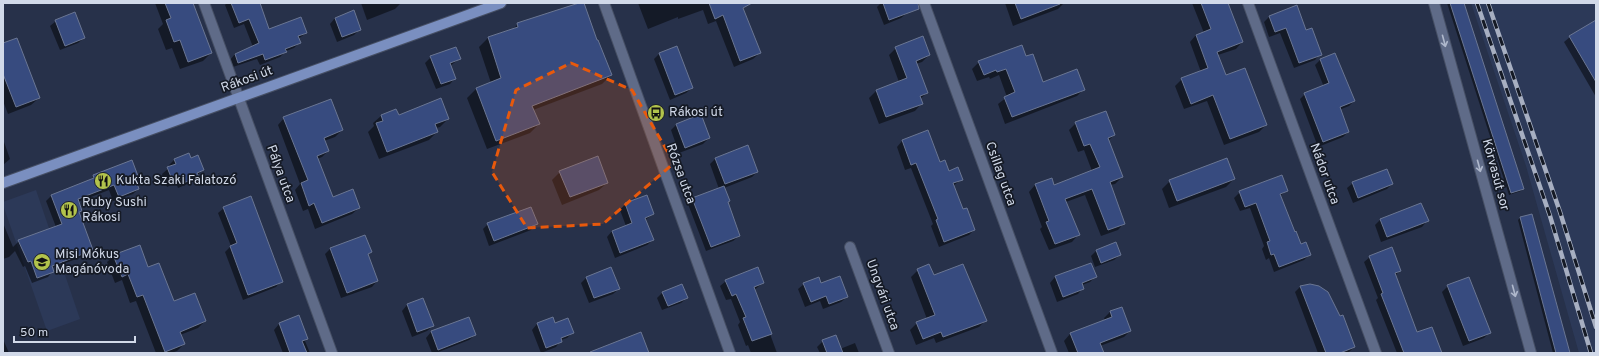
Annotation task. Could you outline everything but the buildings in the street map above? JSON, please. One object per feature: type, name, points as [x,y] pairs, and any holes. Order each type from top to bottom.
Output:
[{"type":"main road","name":"Rákosi út","points":[[3,183],[501,3]]},
{"type":"street","name":"Pálya utca","points":[[204,3],[332,353]]},
{"type":"street","name":"Rózsa utca","points":[[604,3],[730,353]]},
{"type":"street","name":"Csillag utca","points":[[924,3],[1052,353]]},
{"type":"street","name":"Nádor utca","points":[[1248,3],[1376,353]]},
{"type":"street","name":"Körvasút sor","points":[[1434,3],[1531,353]]},
{"type":"street","name":"Ungvári utca","points":[[850,247],[889,353]]},
{"type":"highlighted area","points":[[571,63],[632,90],[674,163],[603,224],[527,228],[492,172],[516,90]]},
{"type":"shaded area","points":[[1471,3],[1596,3],[1596,353],[1579,353],[1526,166]]},
{"type":"shaded area","name":"Misi Mókus Magánóvoda","points":[[36,190],[80,319],[47,331],[3,205],[3,202]]},
{"type":"railway","points":[[1477,3],[1550,216],[1591,353]]},
{"type":"railway","points":[[1488,3],[1560,212],[1596,327]]},
{"type":"place","name":"Rákosi út","points":[[656,113]]},
{"type":"place","name":"Kukta Szaki Falatozó","points":[[103,181]]},
{"type":"place","name":"Ruby Sushi Rákosi","points":[[69,210]]},
{"type":"place","name":"Misi Mókus Magánóvoda","points":[[42,262]]}]
